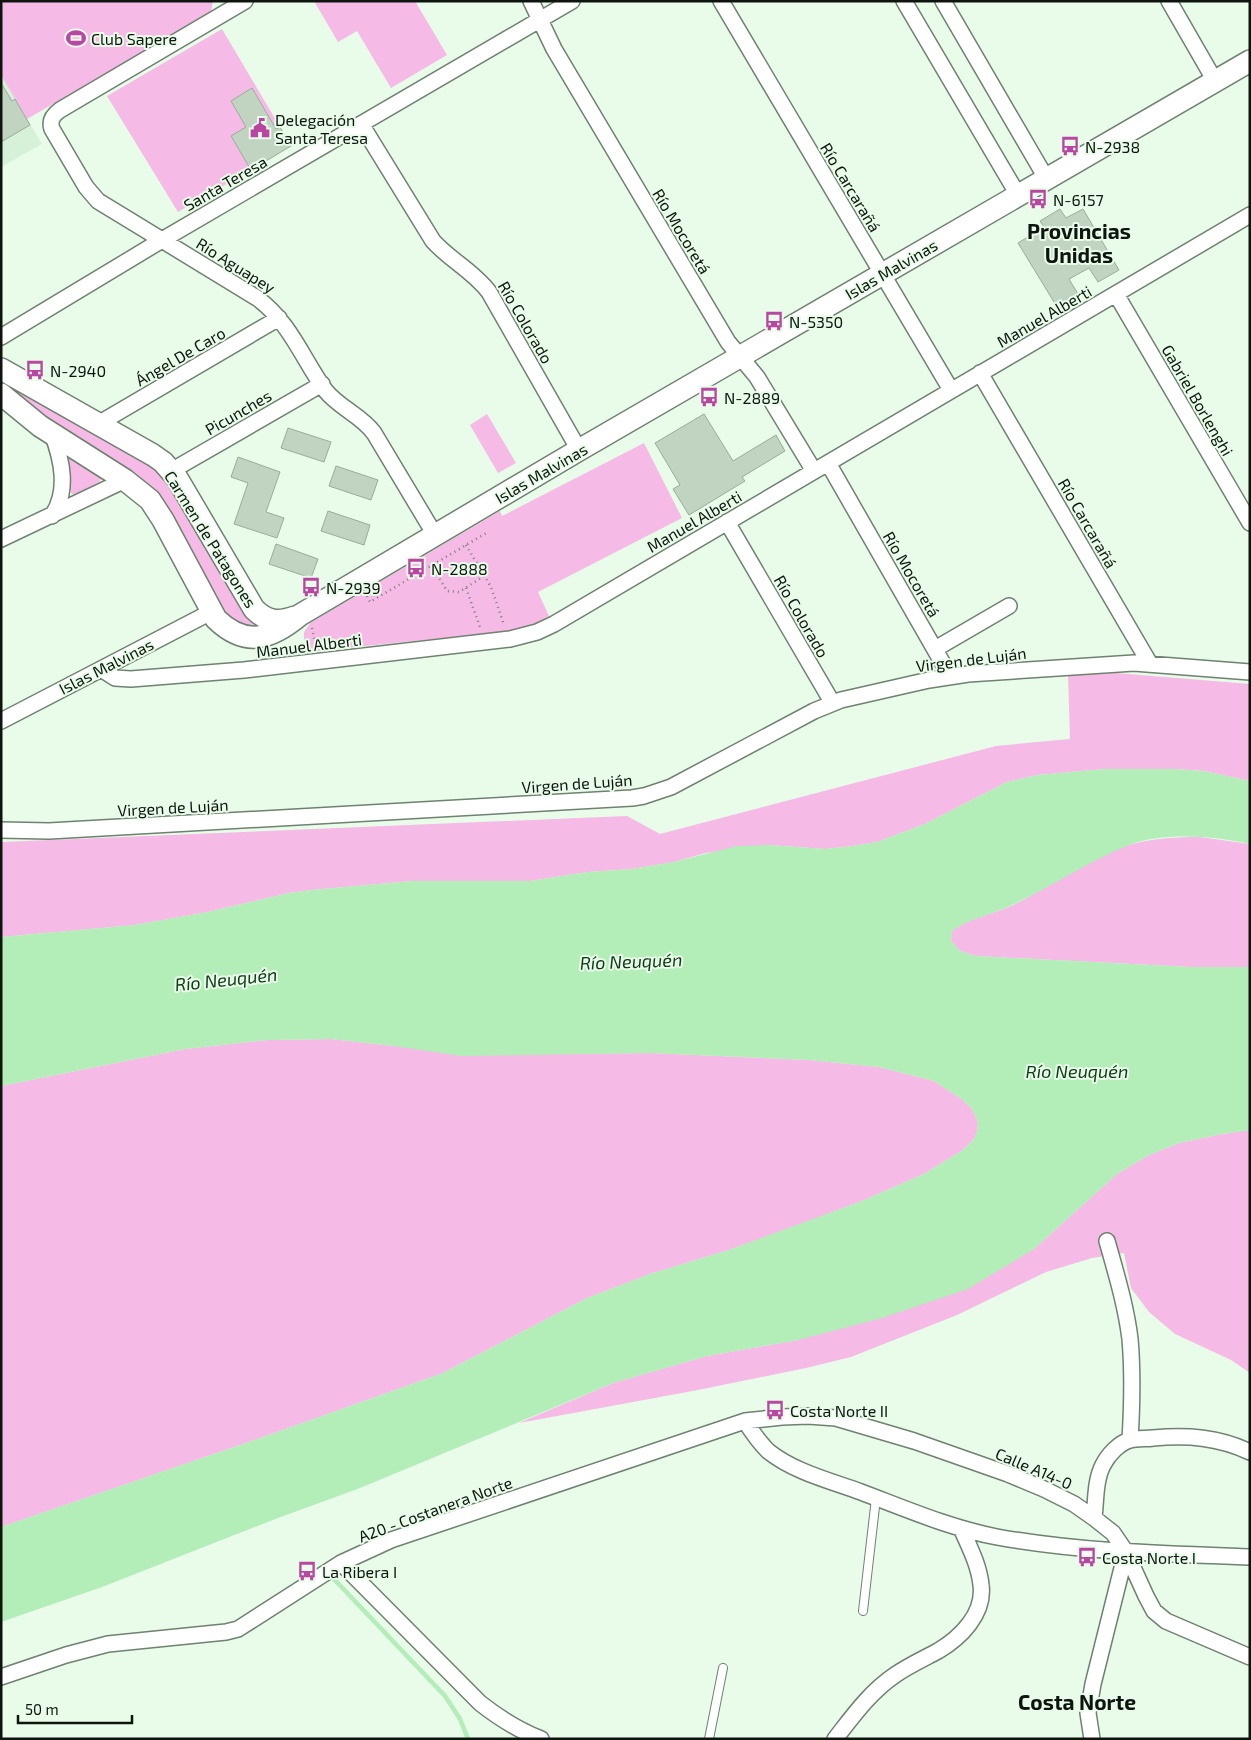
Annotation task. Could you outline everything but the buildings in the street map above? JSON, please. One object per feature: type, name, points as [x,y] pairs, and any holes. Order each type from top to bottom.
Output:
[{"type":"main road","name":"Islas Malvinas","points":[[306,621],[435,535],[1250,61]]},
{"type":"main road","name":"Carmen de Patagones","points":[[1,369],[153,455],[171,471],[254,609],[261,616],[277,621],[306,621]]},
{"type":"main road","name":"Carmen de Patagones","points":[[1,394],[28,417],[141,491],[156,509],[211,612],[223,626],[247,637],[256,638],[273,634],[306,621]]},
{"type":"street","name":"Río Mocoretá","points":[[532,1],[554,49],[728,342],[760,382],[814,471]]},
{"type":"street","name":"Santa Teresa","points":[[1,337],[162,240],[572,1]]},
{"type":"street","name":"Río Carcarañá","points":[[721,1],[952,390]]},
{"type":"street","points":[[904,1],[1018,195]]},
{"type":"street","points":[[943,1],[1046,178]]},
{"type":"street","points":[[1169,1],[1215,81]]},
{"type":"street","name":"Río Aguapey","points":[[242,2],[60,110],[51,120],[53,133],[94,197],[257,298],[273,310],[332,397],[363,421],[374,433],[435,535]]},
{"type":"street","name":"Río Colorado","points":[[361,124],[433,241],[447,255],[477,278],[489,292],[579,450]]},
{"type":"street","name":"Manuel Alberti","points":[[102,669],[110,676],[120,679],[161,677],[254,669],[524,636],[554,624],[1250,215]]},
{"type":"street","name":"Gabriel Borlenghi","points":[[1116,294],[1248,516]]},
{"type":"street","name":"Ángel De Caro","points":[[98,424],[279,318]]},
{"type":"street","name":"Río Carcarañá","points":[[980,374],[1150,664]]},
{"type":"street","name":"Picunches","points":[[171,471],[322,384]]},
{"type":"street","points":[[52,433],[59,459],[63,490],[60,503],[52,516]]},
{"type":"street","name":"Río Mocoretá","points":[[828,462],[950,676]]},
{"type":"street","points":[[1,539],[125,480]]},
{"type":"street","name":"Río Colorado","points":[[728,522],[832,702]]},
{"type":"street","points":[[934,649],[1009,606]]},
{"type":"street","name":"Islas Malvinas","points":[[1,720],[211,612]]},
{"type":"street","name":"Virgen de Luján","points":[[1,830],[49,831],[632,798],[651,794],[670,786],[832,702],[950,676],[1096,665],[1150,664],[1250,672]]},
{"type":"street","points":[[1107,1241],[1121,1290],[1130,1339],[1132,1390],[1130,1440]]},
{"type":"street","name":"Calle A14-0","points":[[745,1421],[808,1416],[836,1418],[914,1441],[1008,1474],[1074,1504],[1113,1533],[1126,1552],[1154,1610],[1166,1622],[1250,1657]]},
{"type":"street","points":[[745,1421],[754,1436],[768,1451],[800,1470],[902,1509],[961,1528],[1006,1538],[1126,1552],[1250,1557]]},
{"type":"street","name":"A20 - Costanera Norte","points":[[1,1677],[66,1655],[108,1644],[226,1632],[238,1629],[341,1563],[392,1540],[745,1421]]},
{"type":"street","points":[[1094,1518],[1098,1478],[1102,1467],[1110,1455],[1130,1440],[1202,1437],[1221,1441],[1250,1452]]},
{"type":"street","points":[[835,1739],[875,1691],[894,1676],[959,1636],[972,1621],[980,1605],[982,1587],[977,1566],[961,1528]]},
{"type":"street","points":[[1092,1739],[1088,1714],[1093,1684],[1126,1552]]},
{"type":"street","points":[[341,1563],[480,1703],[502,1720],[526,1734],[541,1739]]},
{"type":"lane","points":[[863,1611],[876,1498]]},
{"type":"lane","points":[[709,1739],[723,1668]]},
{"type":"path","points":[[366,594],[370,602],[488,532]]},
{"type":"path","points":[[466,546],[491,587],[504,626]]},
{"type":"path","points":[[432,566],[447,591],[459,592],[484,576]]},
{"type":"path","points":[[466,587],[481,629]]},
{"type":"path","points":[[306,621],[315,642]]},
{"type":"shaded area","name":"Club Sapere","points":[[1,1],[213,1],[211,12],[27,119],[1,75]]},
{"type":"shaded area","points":[[314,1],[415,1],[447,55],[391,88],[357,31],[338,42]]},
{"type":"shaded area","points":[[222,29],[280,127],[276,129],[252,88],[231,101],[246,127],[231,136],[251,170],[178,212],[107,96]]},
{"type":"shaded area","points":[[1,75],[42,144],[1,167]]},
{"type":"shaded area","points":[[1,380],[155,464],[268,628],[255,629],[229,622],[148,486],[142,480],[44,419],[1,386]]},
{"type":"shaded area","points":[[487,414],[516,463],[498,473],[470,425]]},
{"type":"shaded area","points":[[644,443],[682,518],[538,592],[549,616],[519,630],[317,651],[310,649],[306,644],[304,632],[310,623],[500,511],[502,516]]},
{"type":"shaded area","points":[[72,458],[102,478],[99,482],[75,496],[71,493],[66,463],[67,460]]},
{"type":"shaded area","points":[[1116,673],[1250,684],[1250,781],[1204,771],[1175,769],[1105,769],[1038,775],[1007,782],[925,824],[877,842],[853,846],[825,849],[769,845],[706,853],[674,862],[632,869],[588,872],[530,881],[412,881],[312,890],[289,893],[208,912],[135,925],[1,937],[1,842],[627,816],[660,834],[996,746],[1070,739],[1068,675]]},
{"type":"shaded area","points":[[1200,837],[1250,844],[1250,967],[1190,967],[976,956],[960,951],[951,941],[952,931],[959,926],[1015,904],[1117,849],[1149,840]]},
{"type":"shaded area","points":[[331,1039],[393,1046],[559,1054],[650,1053],[809,1060],[879,1067],[934,1081],[963,1100],[972,1109],[978,1122],[977,1132],[974,1139],[963,1150],[924,1174],[862,1201],[790,1228],[729,1250],[650,1274],[585,1299],[443,1373],[1,1527],[1,1086],[185,1049],[268,1040]]},
{"type":"shaded area","points":[[1250,1130],[1250,1373],[1231,1360],[1175,1334],[1149,1312],[1131,1288],[1124,1253],[1092,1258],[1046,1272],[957,1315],[851,1357],[698,1390],[519,1423],[613,1383],[707,1356],[798,1340],[1034,1249],[1117,1174],[1149,1155],[1179,1143]]},
{"type":"water","name":"Río Neuquén","points":[[1105,769],[1204,771],[1250,781],[1250,844],[1205,837],[1173,837],[1158,838],[1129,845],[1100,858],[1014,904],[974,919],[959,927],[952,931],[951,941],[960,951],[976,956],[1190,967],[1250,967],[1250,1130],[1179,1143],[1149,1155],[1117,1174],[1034,1249],[968,1289],[882,1318],[798,1340],[707,1356],[613,1383],[360,1488],[102,1587],[1,1622],[1,1527],[443,1373],[585,1299],[650,1274],[729,1250],[862,1201],[924,1174],[963,1150],[974,1139],[978,1122],[972,1109],[963,1100],[934,1081],[879,1067],[809,1060],[650,1053],[461,1056],[331,1039],[268,1040],[185,1049],[1,1086],[1,937],[135,925],[208,912],[289,893],[312,890],[412,881],[530,881],[674,862],[737,846],[769,845],[825,849],[853,846],[877,842],[925,824],[1007,782],[1038,775]]},
{"type":"waterway","points":[[333,1578],[445,1696],[460,1719],[468,1739]]},
{"type":"place","name":"Club Sapere","points":[[76,38]]},
{"type":"place","name":"Delegación Santa Teresa","points":[[260,128]]},
{"type":"place","name":"N-2938","points":[[1070,146]]},
{"type":"place","name":"N-6157","points":[[1038,199]]},
{"type":"place","name":"N-5350","points":[[774,321]]},
{"type":"place","name":"N-2940","points":[[35,370]]},
{"type":"place","name":"N-2889","points":[[709,397]]},
{"type":"place","name":"N-2888","points":[[416,568]]},
{"type":"place","name":"N-2939","points":[[311,587]]},
{"type":"place","name":"Costa Norte II","points":[[775,1410]]},
{"type":"place","name":"Costa Norte I","points":[[1087,1557]]},
{"type":"place","name":"La Ribera I","points":[[307,1571]]},
{"type":"district","name":"Provincias Unidas","points":[[1079,242]]},
{"type":"district","name":"Costa Norte","points":[[1077,1701]]}]
